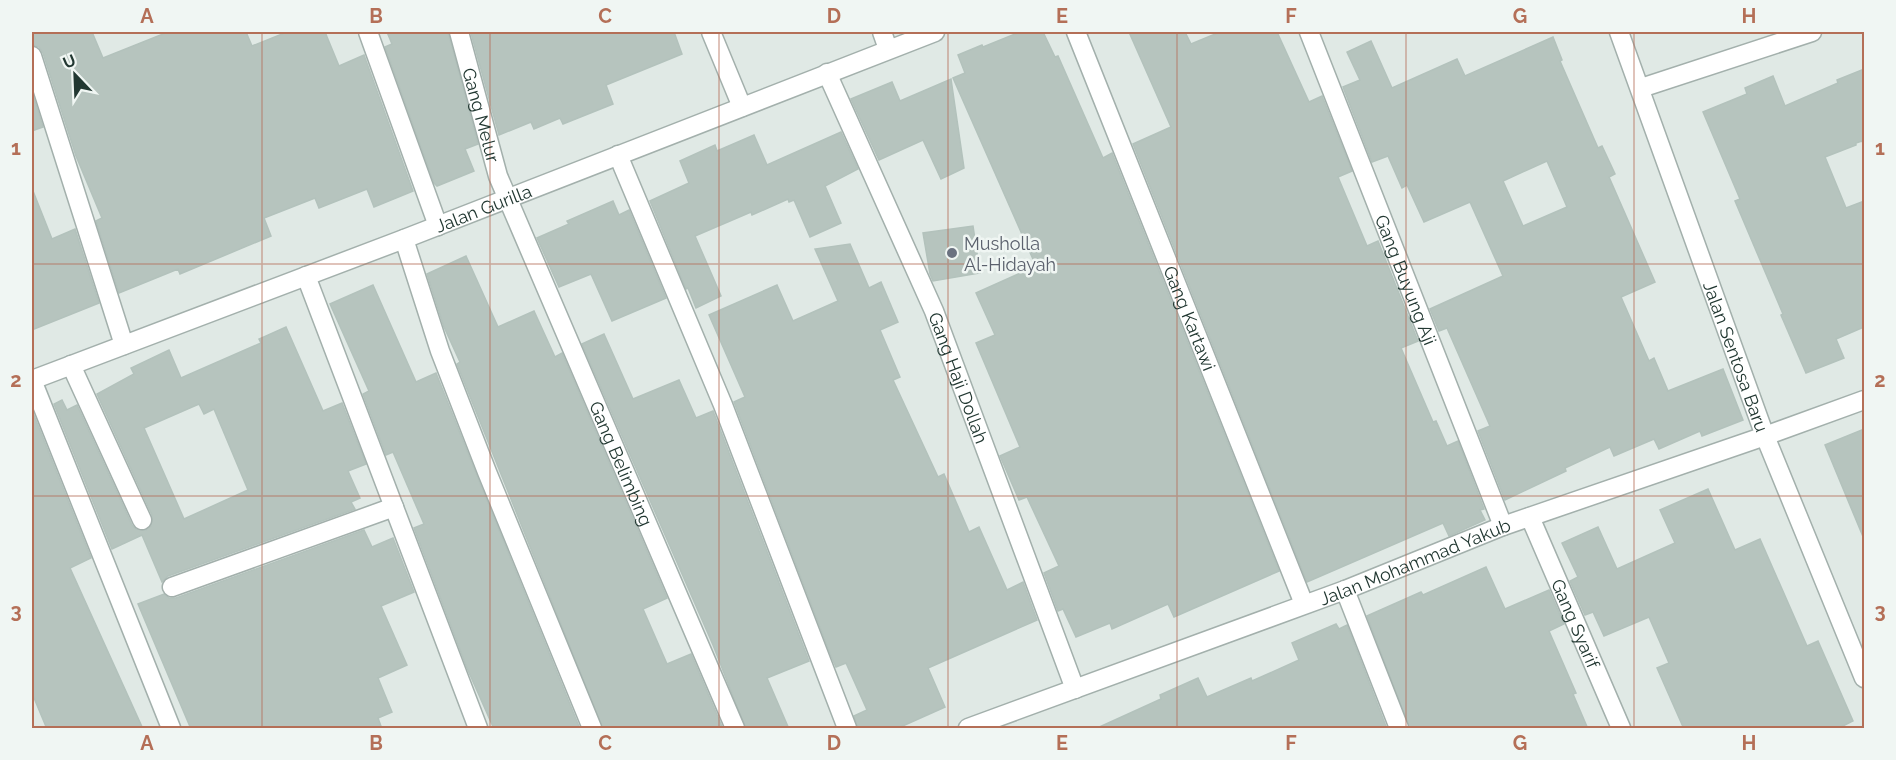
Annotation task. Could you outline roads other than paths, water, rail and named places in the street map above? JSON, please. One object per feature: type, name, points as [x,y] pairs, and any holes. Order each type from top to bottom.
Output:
[{"type":"street","points":[[368,32],[438,226]]},
{"type":"street","name":"Gang Melur","points":[[459,32],[490,152],[508,197]]},
{"type":"street","points":[[711,32],[742,107]]},
{"type":"street","points":[[882,32],[888,49]]},
{"type":"street","name":"Jalan Gurilla","points":[[32,380],[438,226],[827,72],[935,32]]},
{"type":"street","name":"Gang Kartawi","points":[[1076,32],[1304,604]]},
{"type":"street","name":"Gang Buyung Aji","points":[[1309,32],[1503,526]]},
{"type":"street","name":"Jalan Sentosa Baru","points":[[1619,32],[1765,436],[1864,678]]},
{"type":"street","points":[[1641,88],[1812,32]]},
{"type":"street","points":[[32,56],[124,345]]},
{"type":"street","name":"Gang Haji Dollah","points":[[827,72],[934,312],[1075,689]]},
{"type":"street","points":[[618,155],[723,405],[847,729]]},
{"type":"street","name":"Gang Belimbing","points":[[508,197],[735,729]]},
{"type":"street","points":[[404,239],[444,362],[592,729]]},
{"type":"street","points":[[306,276],[478,729]]},
{"type":"street","points":[[71,365],[142,520]]},
{"type":"street","points":[[32,380],[171,729]]},
{"type":"street","name":"Jalan Mohammad Yakub","points":[[977,727],[1345,590],[1503,526],[1864,400]]},
{"type":"street","points":[[172,587],[394,507]]},
{"type":"street","name":"Gang Syarif","points":[[1530,517],[1621,729]]},
{"type":"street","points":[[1345,590],[1399,729]]},
{"type":"place","name":"Musholla Al-Hidayah","points":[[952,253]]}]
